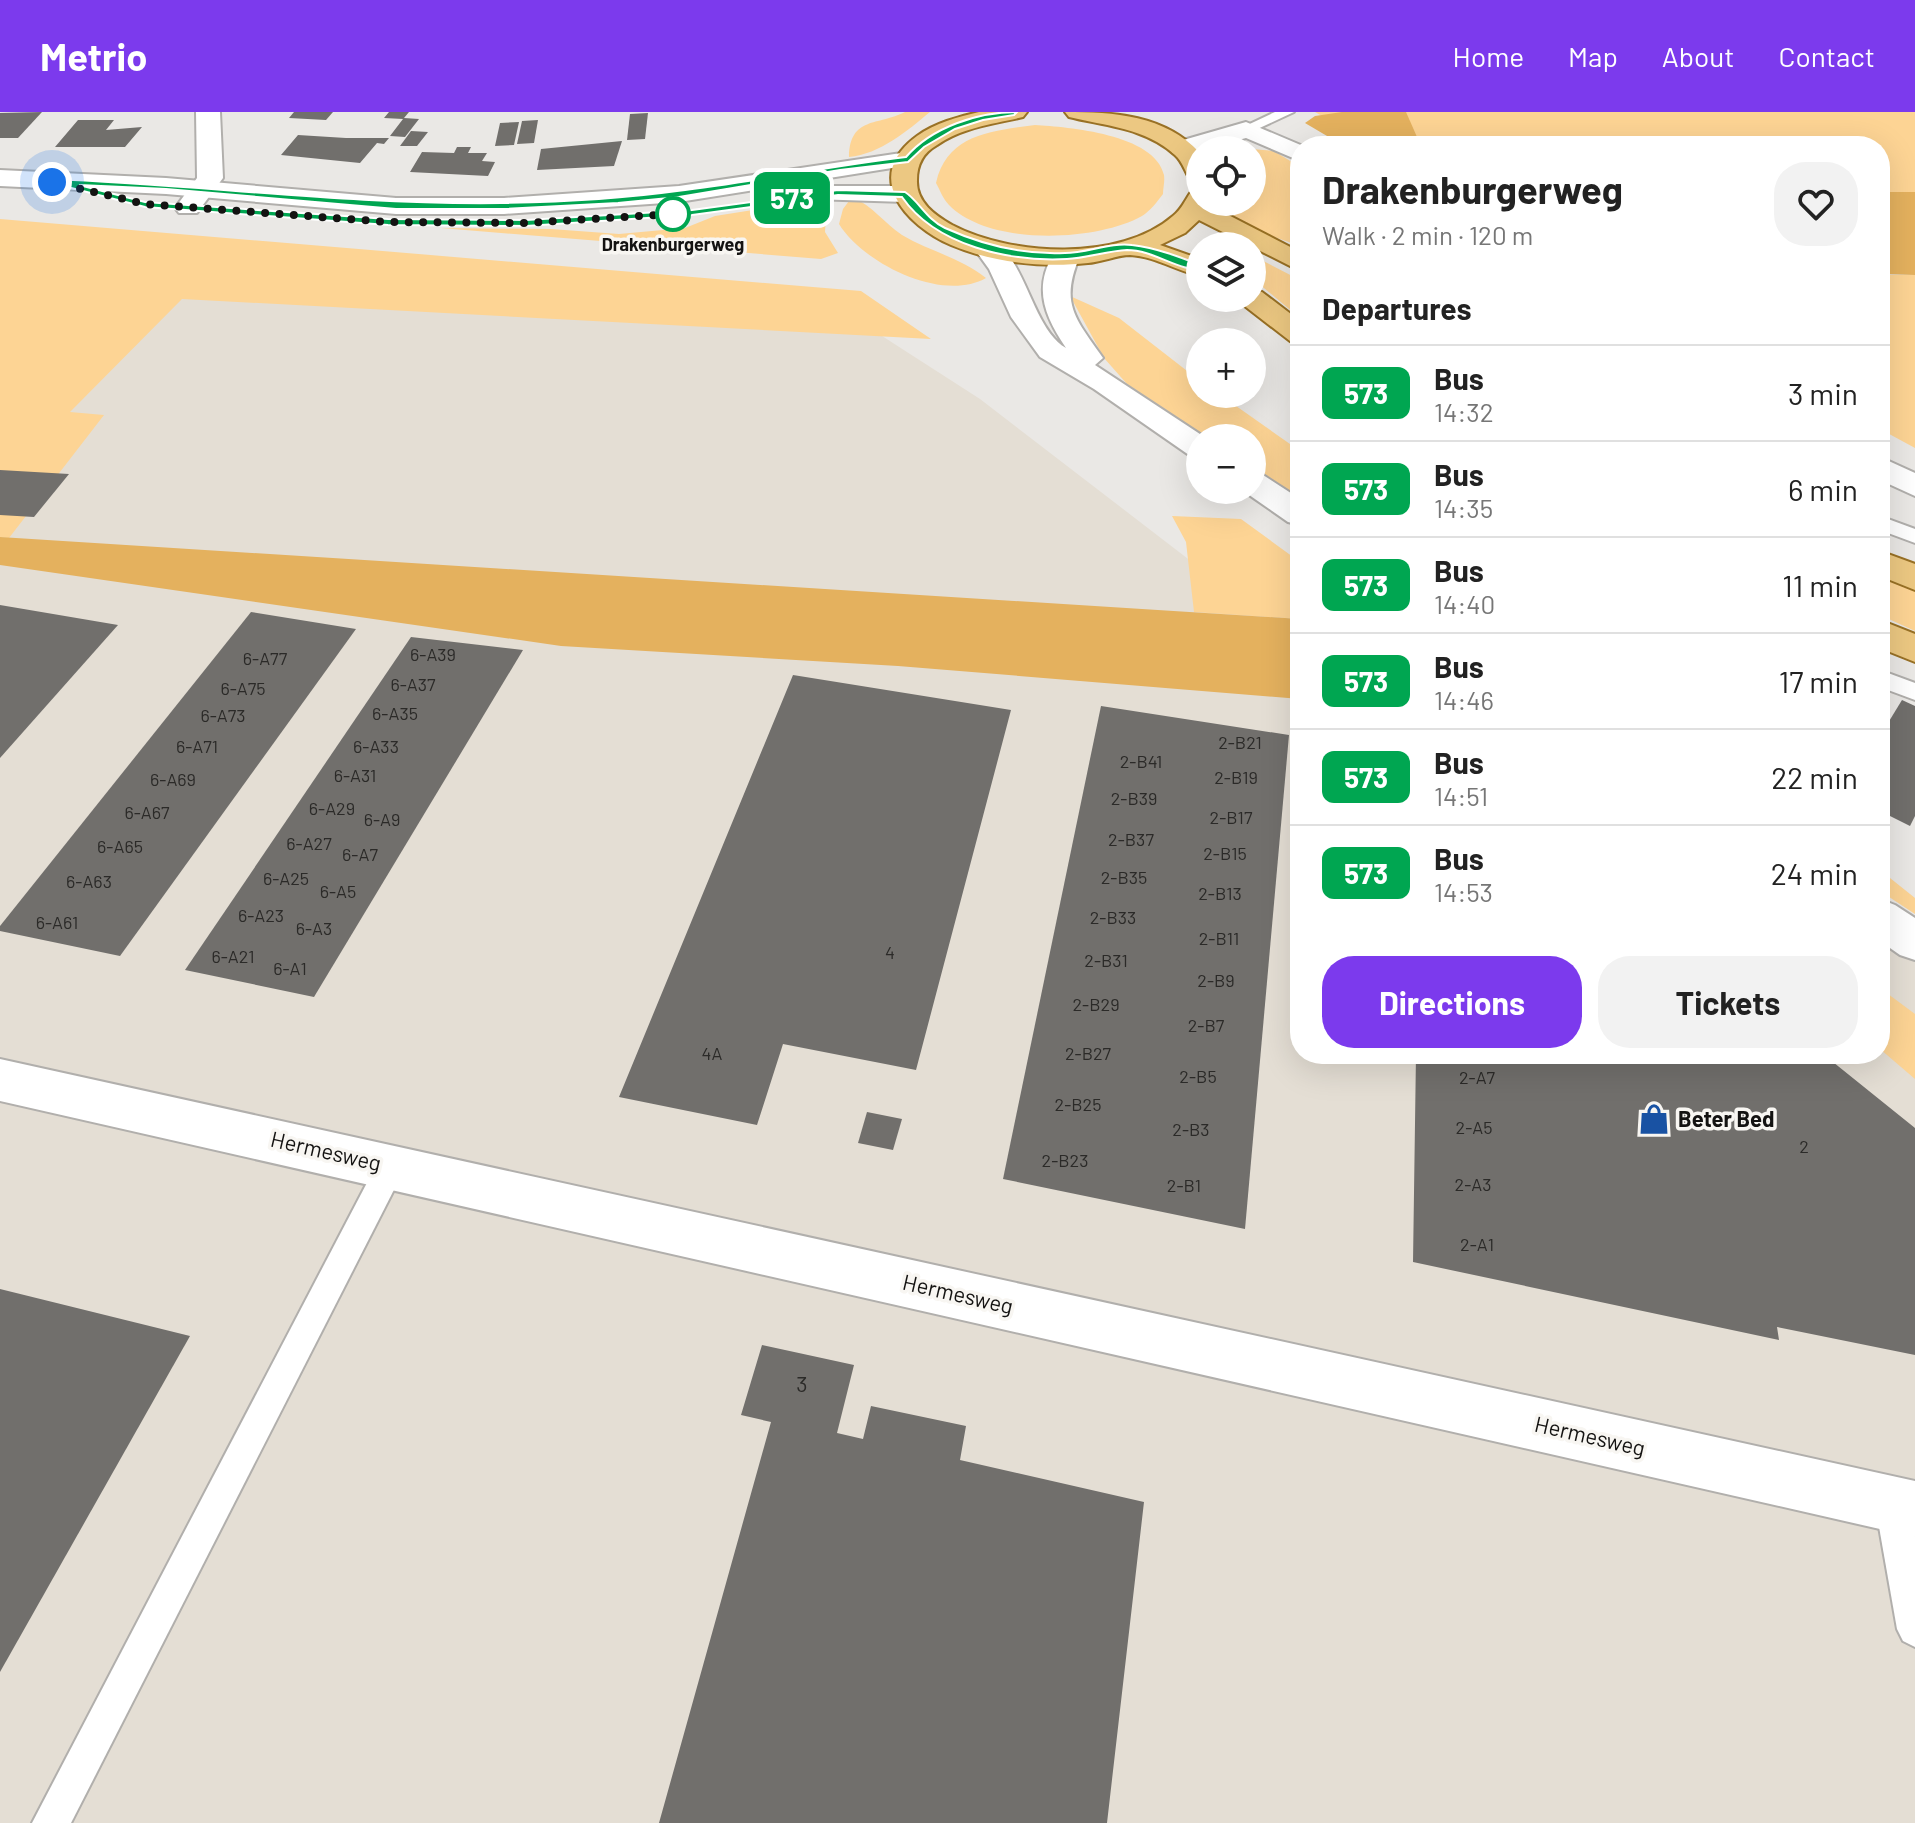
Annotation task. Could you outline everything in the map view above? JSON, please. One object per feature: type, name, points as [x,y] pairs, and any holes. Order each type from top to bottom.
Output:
[{"type":"main road","points":[[1015,112],[950,119],[921,145],[908,159],[902,176],[905,194],[917,212],[939,228],[986,247],[1015,253],[1066,256],[1129,247],[1174,228],[1186,216]]},
{"type":"main road","points":[[1077,112],[1127,121],[1158,133],[1186,153]]},
{"type":"main road","points":[[1220,216],[1290,257]]},
{"type":"main road","points":[[1129,247],[1186,263]]},
{"type":"main road","points":[[1266,309],[1290,327]]},
{"type":"main road","points":[[1890,567],[1915,578]]},
{"type":"main road","points":[[1890,638],[1915,649]]},
{"type":"street","points":[[194,199],[210,178],[208,112]]},
{"type":"street","points":[[1182,148],[1225,138],[1246,129],[1290,149]]},
{"type":"street","points":[[0,178],[52,182],[145,204],[194,199],[396,206],[504,206],[679,194],[908,159]]},
{"type":"street","points":[[194,199],[388,222],[526,223],[692,212],[838,193],[905,194]]},
{"type":"street","points":[[986,247],[1002,267],[1025,317],[1050,351],[1105,383],[1186,438]]},
{"type":"street","points":[[1066,256],[1052,290],[1058,316],[1105,383]]},
{"type":"street","points":[[1890,472],[1915,486]]},
{"type":"street","points":[[1266,491],[1290,507]]},
{"type":"street","points":[[1890,924],[1915,942]]},
{"type":"street","name":"Hermesweg","points":[[0,1080],[1904,1507]]},
{"type":"lane","points":[[1246,129],[1287,112]]},
{"type":"lane","points":[[1890,526],[1915,537]]},
{"type":"lane","points":[[1890,682],[1915,692]]},
{"type":"lane","points":[[51,1823],[391,1166]]},
{"type":"lane","points":[[1904,1507],[1915,1629]]},
{"type":"shaded area","points":[[905,112],[930,112],[882,146],[849,157],[854,135],[860,128]]},
{"type":"shaded area","points":[[1315,112],[1915,112],[1915,267],[1890,267],[1890,136],[1357,136]]},
{"type":"shaded area","points":[[1342,112],[1406,112],[1417,136],[1327,136],[1305,123],[1315,116]]},
{"type":"shaded area","points":[[1035,125],[1108,135],[1145,150],[1157,161],[1164,175],[1163,194],[1142,216],[1122,225],[1071,235],[1043,236],[989,228],[949,205],[936,183],[950,154],[961,145],[988,133]]},
{"type":"shaded area","points":[[1266,150],[1274,151],[1290,161],[1290,242],[1261,232],[1234,216],[1266,216]]},
{"type":"shaded area","points":[[1890,192],[1915,192],[1915,275],[1890,274]]},
{"type":"shaded area","points":[[852,197],[902,235],[966,265],[986,278],[948,286],[926,282],[884,265],[850,239],[839,224],[843,209]]},
{"type":"shaded area","points":[[827,198],[825,232],[838,253],[821,259],[441,228],[551,229],[619,234],[685,228],[715,216]]},
{"type":"shaded area","points":[[0,219],[861,291],[931,339],[182,299],[70,412],[104,415],[9,538],[0,537]]},
{"type":"shaded area","points":[[0,253],[809,289],[980,399],[1235,595],[1290,622],[1290,1064],[1890,1064],[1890,918],[1915,930],[1915,1823],[0,1823]]},
{"type":"shaded area","points":[[1266,262],[1290,275],[1290,310],[1266,290]]},
{"type":"shaded area","points":[[1890,275],[1915,275],[1915,448],[1890,434]]},
{"type":"shaded area","points":[[1070,296],[1119,318],[1186,370],[1186,408],[1239,408],[1262,424],[1186,424],[1127,384],[1104,358]]},
{"type":"shaded area","points":[[1266,427],[1290,444],[1290,493],[1266,477]]},
{"type":"shaded area","points":[[1172,516],[1241,519],[1290,555],[1290,618],[1194,612],[1186,542]]},
{"type":"shaded area","points":[[0,537],[1290,618],[1290,698],[898,666],[561,646],[0,565]]},
{"type":"shaded area","points":[[1890,580],[1915,591],[1915,631],[1890,620]]},
{"type":"shaded area","points":[[1890,878],[1915,898],[1915,914],[1890,898]]},
{"type":"shaded area","points":[[1890,995],[1915,1014],[1915,1079],[1890,1058]]},
{"type":"building","points":[[42,112],[18,138],[0,138],[0,113]]},
{"type":"building","points":[[294,112],[333,112],[326,120],[289,118]]},
{"type":"building","points":[[389,112],[409,112],[404,118],[419,119],[405,137],[390,136],[403,119],[384,118]]},
{"type":"building","points":[[648,113],[645,139],[627,140],[630,114]]},
{"type":"building","points":[[78,120],[114,120],[106,130],[142,127],[125,147],[55,147]]},
{"type":"building","points":[[538,120],[534,143],[517,144],[522,121]]},
{"type":"building","points":[[519,122],[514,145],[495,146],[500,123]]},
{"type":"building","points":[[411,131],[428,132],[417,146],[400,146]]},
{"type":"building","points":[[298,135],[389,138],[384,144],[377,143],[360,163],[281,155]]},
{"type":"building","points":[[622,141],[614,166],[537,170],[541,149]]},
{"type":"building","points":[[457,147],[471,147],[468,153],[487,153],[482,161],[495,162],[488,176],[410,172],[422,152],[454,153]]},
{"type":"building","points":[[0,470],[69,474],[34,517],[0,515]]},
{"type":"building","points":[[0,605],[118,625],[0,758]]},
{"type":"building","points":[[251,612],[356,629],[120,956],[0,931],[0,926]]},
{"type":"building","points":[[411,637],[523,650],[314,997],[185,970]]},
{"type":"building","points":[[793,675],[1011,710],[916,1070],[783,1044],[757,1125],[619,1097]]},
{"type":"building","points":[[1902,700],[1915,706],[1915,816],[1910,826],[1890,816],[1890,720]]},
{"type":"building","points":[[1101,706],[1289,735],[1245,1229],[1003,1179]]},
{"type":"building","points":[[1416,1064],[1835,1064],[1915,1128],[1915,1355],[1777,1327],[1779,1340],[1413,1262]]},
{"type":"building","points":[[867,1112],[902,1119],[893,1150],[858,1143]]},
{"type":"building","points":[[0,1289],[190,1336],[0,1672]]},
{"type":"building","points":[[762,1345],[854,1365],[837,1433],[863,1439],[871,1406],[966,1426],[960,1460],[1144,1502],[1107,1823],[659,1823],[771,1422],[741,1415]]},
{"type":"bus line","name":"573","points":[[1014,112],[981,117],[952,127],[921,145],[908,159],[679,194],[618,200],[504,206],[396,206],[166,186],[52,182],[145,204],[388,222],[526,223],[692,212],[818,194],[905,194],[917,212],[939,228],[986,247],[1015,253],[1066,256],[1129,247],[1186,262]]},
{"type":"place","name":"Drakenburgerweg","points":[[673,214]]},
{"type":"place","name":"Beter Bed","points":[[1654,1119]]},
{"type":"route","points":[[52,182],[145,204],[388,222],[526,223],[673,214]]}]
